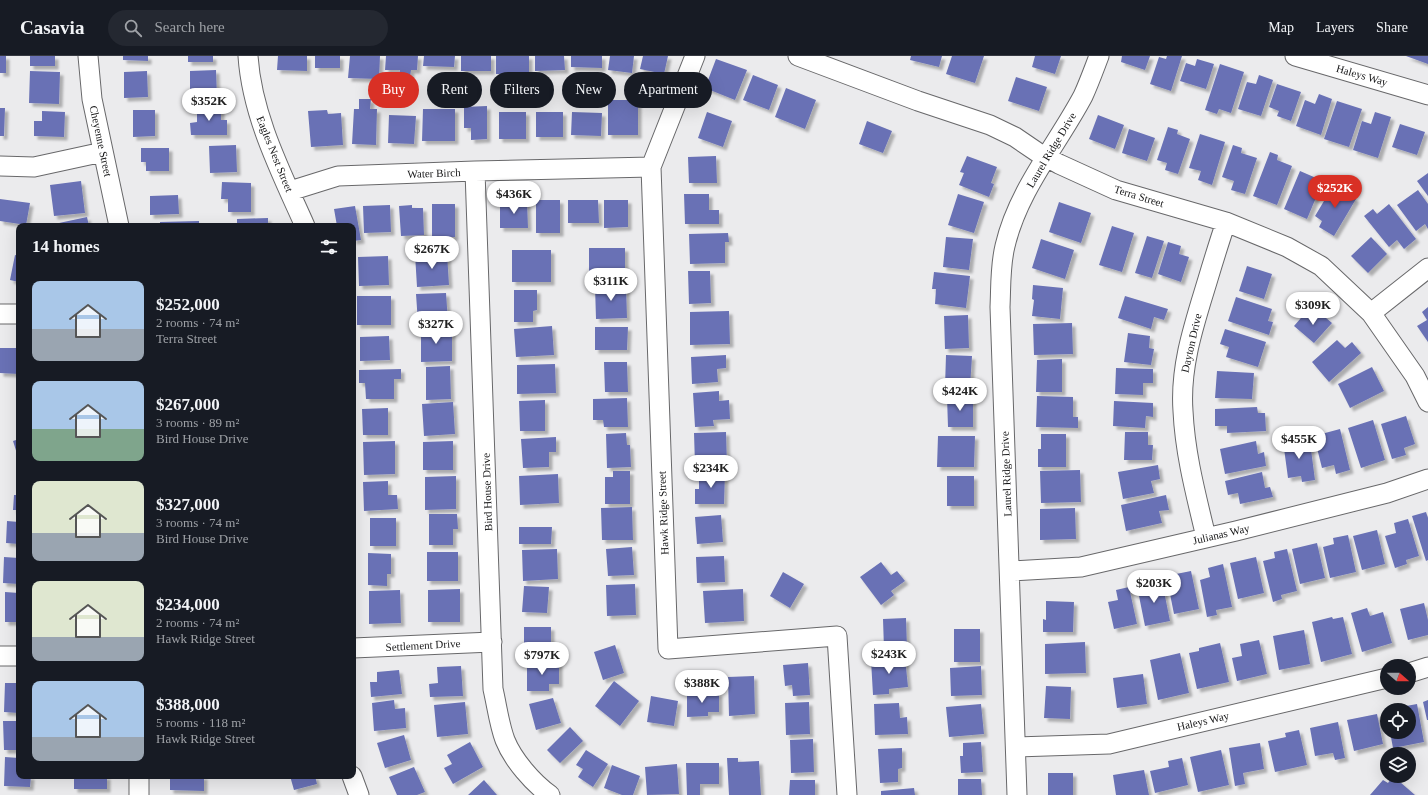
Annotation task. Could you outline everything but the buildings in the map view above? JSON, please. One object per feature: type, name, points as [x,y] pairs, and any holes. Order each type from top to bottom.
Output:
[{"type":"street","name":"Cheyenne Street","points":[[88,56],[92,99],[118,223]]},
{"type":"street","name":"Eagles Nest Street","points":[[248,56],[253,91],[259,113],[304,223]]},
{"type":"street","name":"Hawk Ridge Street","points":[[695,56],[651,166],[668,649],[837,636],[847,795]]},
{"type":"street","name":"Terra Street","points":[[798,56],[918,102],[990,125],[1015,137],[1046,157],[1116,190],[1226,222],[1287,247],[1320,266],[1371,313],[1415,376],[1428,402]]},
{"type":"street","name":"Laurel Ridge Drive","points":[[1017,795],[1003,380],[1001,272],[1004,247],[1012,223],[1032,181],[1084,94],[1099,56]]},
{"type":"street","name":"Haleys Way","points":[[1295,56],[1428,95]]},
{"type":"street","points":[[0,166],[34,167],[103,152]]},
{"type":"street","name":"Water Birch","points":[[290,191],[338,176],[651,166]]},
{"type":"street","name":"Bird House Drive","points":[[476,171],[494,689],[500,723],[506,742],[519,763],[533,780],[550,795]]},
{"type":"street","name":"Dayton Drive","points":[[1206,537],[1186,451],[1182,410],[1183,384],[1191,334],[1226,222]]},
{"type":"street","points":[[1371,313],[1428,268]]},
{"type":"street","points":[[0,314],[16,314]]},
{"type":"street","name":"Julianas Way","points":[[1010,571],[1081,566],[1387,494],[1428,479]]},
{"type":"street","name":"Settlement Drive","points":[[356,648],[492,642]]},
{"type":"street","points":[[0,656],[16,656]]},
{"type":"street","points":[[1416,671],[1428,667]]},
{"type":"street","name":"Haleys Way","points":[[1016,747],[1109,744],[1380,680]]},
{"type":"street","points":[[139,779],[139,795]]},
{"type":"street","points":[[353,779],[359,795]]}]
